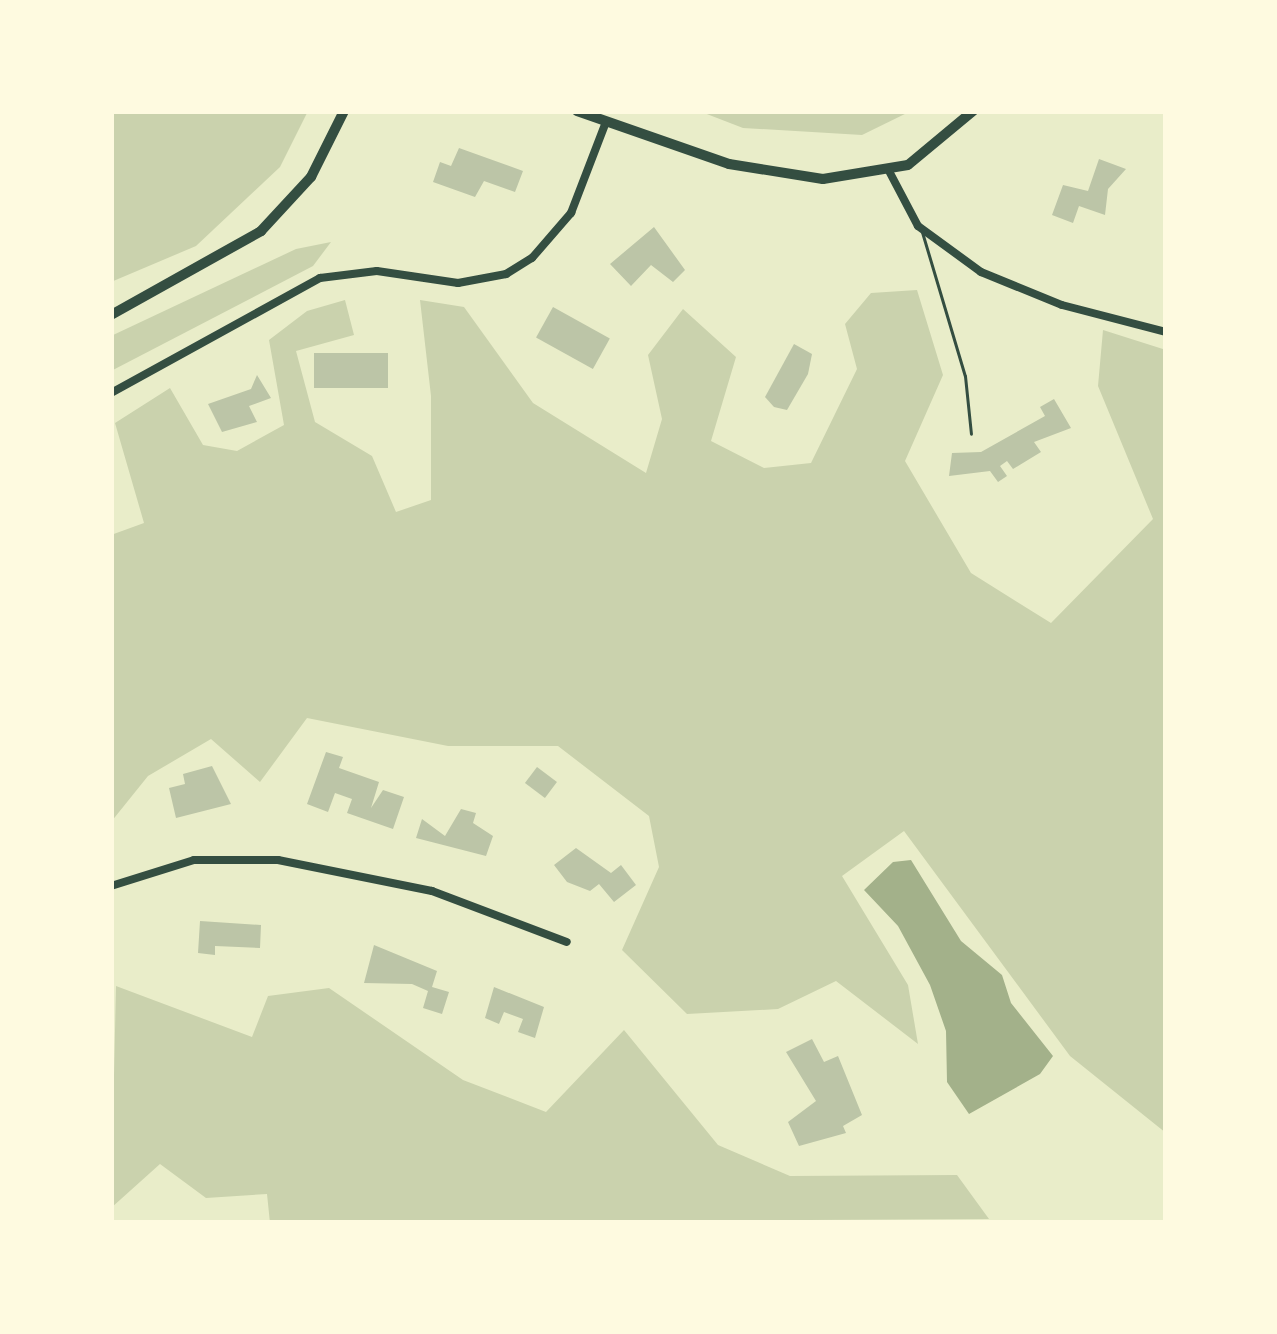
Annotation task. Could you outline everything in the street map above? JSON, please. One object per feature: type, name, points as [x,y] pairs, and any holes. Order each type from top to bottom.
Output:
[{"type":"main road","points":[[111,315],[261,231],[311,177],[344,111]]},
{"type":"main road","points":[[577,111],[779,175],[889,171],[929,154],[973,111]]},
{"type":"street","points":[[111,393],[320,278],[377,271],[458,284],[506,274],[532,258],[571,213],[606,122]]},
{"type":"street","points":[[889,171],[922,230],[981,272],[1038,297],[1166,332]]},
{"type":"street","points":[[111,886],[194,860],[278,860],[432,891],[567,942]]},
{"type":"lane","points":[[922,230],[964,376],[971,434]]},
{"type":"shaded area","points":[[111,111],[308,111],[280,167],[196,246],[111,282]]},
{"type":"shaded area","points":[[699,111],[911,111],[862,135],[743,128]]},
{"type":"shaded area","points":[[331,242],[313,266],[111,371],[111,336],[296,249]]},
{"type":"shaded area","points":[[917,290],[943,375],[905,461],[971,573],[1051,623],[1153,519],[1098,386],[1103,330],[1166,350],[1166,1133],[1070,1056],[904,831],[842,876],[908,985],[918,1044],[836,981],[778,1009],[687,1014],[622,950],[659,867],[649,816],[558,746],[448,746],[307,718],[260,782],[211,739],[148,776],[111,822],[111,535],[144,523],[115,423],[170,388],[203,445],[237,451],[284,425],[269,340],[307,311],[345,300],[354,335],[296,351],[315,422],[372,456],[396,512],[431,500],[431,396],[420,300],[464,307],[533,403],[646,473],[662,419],[648,355],[683,309],[736,357],[711,441],[764,468],[811,463],[857,369],[845,324],[871,293]]},
{"type":"shaded area","points":[[911,860],[961,941],[1002,975],[1011,1003],[1053,1056],[1040,1074],[969,1114],[947,1082],[946,1031],[930,985],[898,926],[864,890],[893,862]]},
{"type":"shaded area","points":[[116,986],[252,1037],[268,996],[329,988],[463,1080],[546,1112],[624,1030],[718,1145],[790,1176],[957,1175],[989,1219],[270,1223],[267,1194],[206,1198],[160,1164],[111,1208]]},
{"type":"building","points":[[459,148],[523,171],[515,192],[484,181],[475,197],[433,182],[440,162],[451,166]]},
{"type":"building","points":[[1099,159],[1126,169],[1108,189],[1105,215],[1079,206],[1073,223],[1052,215],[1063,185],[1088,191]]},
{"type":"building","points":[[654,227],[685,270],[673,282],[651,265],[631,286],[610,264]]},
{"type":"building","points":[[553,307],[610,339],[593,369],[536,338]]},
{"type":"building","points":[[794,344],[812,354],[808,374],[787,410],[774,407],[765,397]]},
{"type":"building","points":[[314,353],[388,353],[388,388],[314,388]]},
{"type":"building","points":[[257,375],[271,398],[249,406],[257,422],[222,432],[208,404],[251,389]]},
{"type":"building","points":[[1054,399],[1071,428],[1034,442],[1041,452],[1013,469],[1007,461],[1000,466],[1007,476],[998,482],[990,471],[949,476],[952,453],[981,452],[1045,416],[1040,407]]},
{"type":"building","points":[[326,752],[343,757],[339,768],[379,782],[371,808],[383,790],[404,797],[393,829],[347,813],[352,799],[335,793],[328,812],[307,804]]},
{"type":"building","points":[[212,766],[231,804],[176,818],[169,788],[185,784],[183,774]]},
{"type":"building","points":[[537,767],[557,782],[545,798],[525,783]]},
{"type":"building","points":[[461,809],[476,813],[473,823],[493,836],[486,856],[416,838],[422,819],[445,836]]},
{"type":"building","points":[[576,848],[611,873],[621,865],[636,885],[614,902],[599,884],[590,891],[567,882],[554,865]]},
{"type":"building","points":[[200,921],[261,925],[260,948],[215,946],[215,955],[198,953]]},
{"type":"building","points":[[374,945],[437,971],[432,987],[449,992],[442,1014],[423,1008],[428,991],[412,984],[364,983]]},
{"type":"building","points":[[494,987],[544,1007],[535,1038],[518,1032],[523,1019],[504,1012],[499,1024],[485,1018]]},
{"type":"building","points":[[812,1039],[824,1062],[838,1056],[862,1115],[843,1126],[846,1133],[799,1146],[788,1122],[816,1101],[786,1052]]}]
